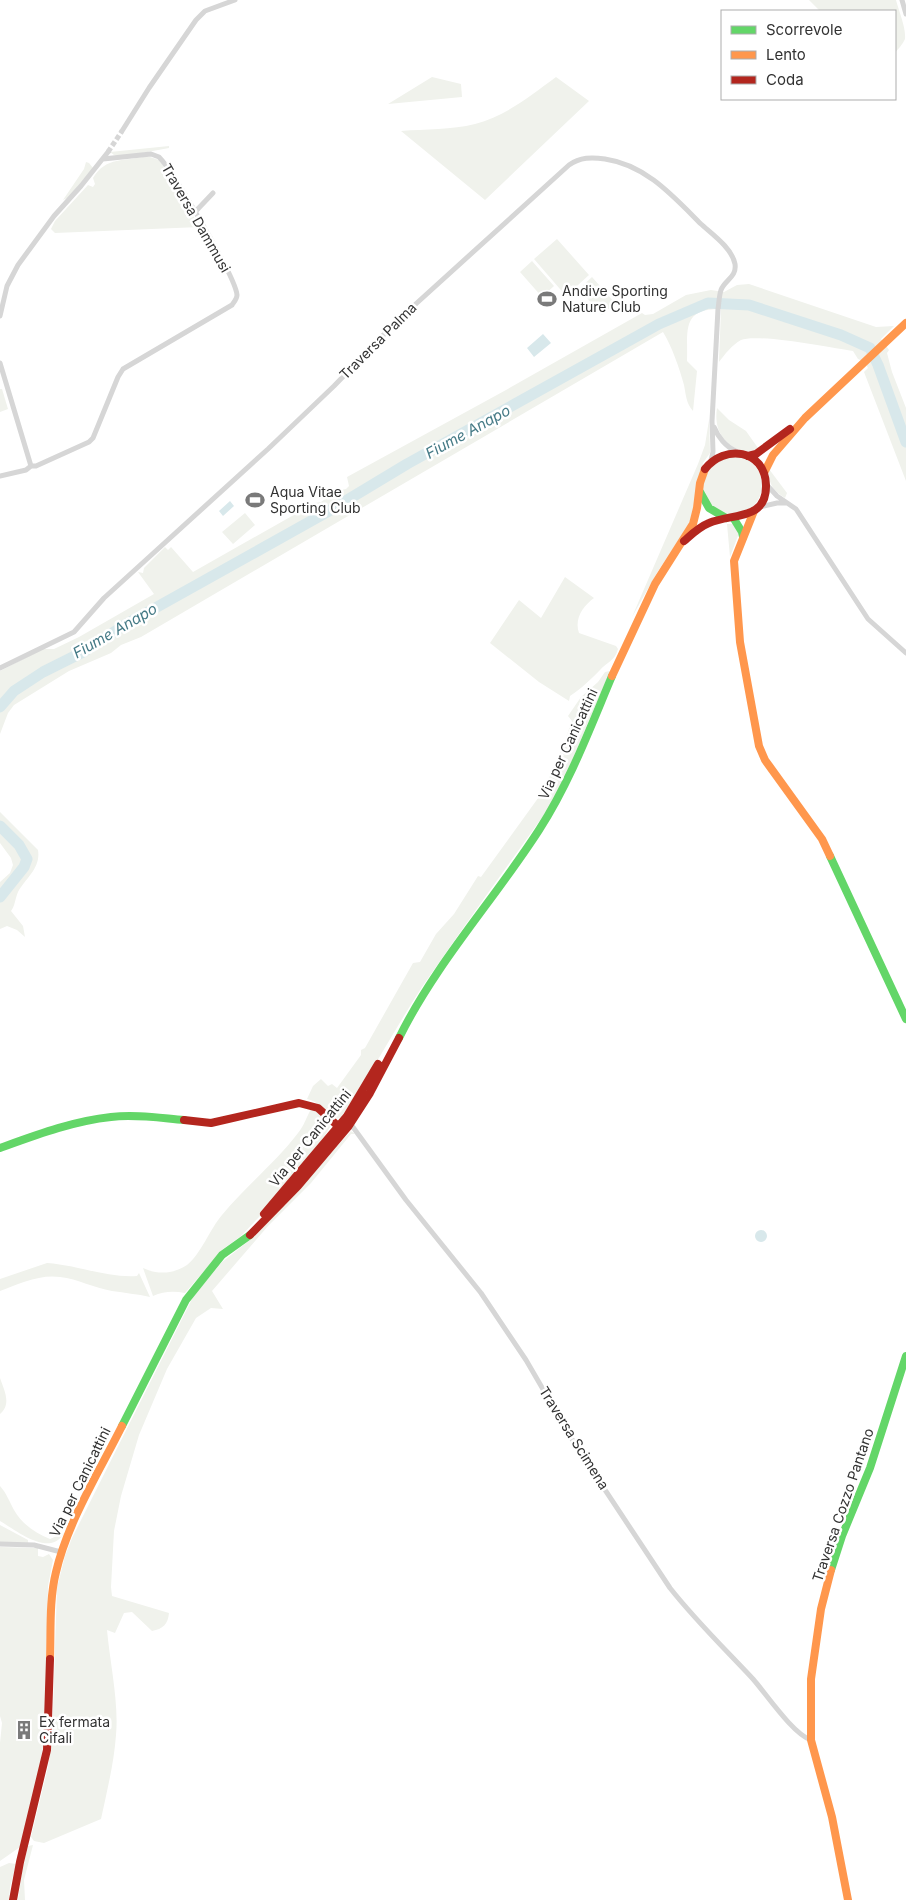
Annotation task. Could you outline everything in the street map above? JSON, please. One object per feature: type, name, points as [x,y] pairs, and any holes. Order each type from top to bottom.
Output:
[{"type":"main road","points":[[764,473],[773,455],[805,418],[906,323]]},
{"type":"main road","points":[[684,540],[698,509],[702,473],[711,460],[725,454],[756,454],[805,418]]},
{"type":"main road","points":[[744,454],[760,466],[766,483],[765,492],[755,510],[734,561],[739,633],[759,746],[765,760],[822,840],[880,960],[906,1019]]},
{"type":"main road","points":[[700,489],[702,499],[708,508],[716,514],[730,518],[742,532],[743,537]]},
{"type":"main road","points":[[684,540],[705,524],[745,516],[755,510]]},
{"type":"main road","name":"Via per Canicattini","points":[[242,1239],[252,1234],[303,1182],[350,1124],[363,1106],[406,1022],[425,990],[530,844],[552,808],[578,757],[636,620],[657,580],[684,540]]},
{"type":"main road","name":"Via per Canicattini","points":[[14,1900],[14,1889],[42,1778],[47,1750],[52,1603],[55,1574],[70,1529],[186,1300],[228,1250],[242,1239],[346,1116],[390,1043],[406,1022]]},
{"type":"main road","points":[[0,1148],[51,1130],[121,1115],[211,1124],[299,1103],[318,1108],[338,1126],[339,1131],[308,1172],[303,1182]]},
{"type":"main road","points":[[338,1126],[350,1124]]},
{"type":"main road","name":"Traversa Cozzo Pantano","points":[[848,1900],[834,1826],[811,1740],[811,1679],[821,1609],[839,1545],[870,1468],[906,1356]]},
{"type":"street","points":[[122,131],[196,20],[206,11],[234,0]]},
{"type":"street","points":[[902,0],[906,6]]},
{"type":"street","points":[[902,0],[906,14]]},
{"type":"street","points":[[0,316],[7,286],[18,265],[54,216],[108,152]]},
{"type":"street","name":"Traversa Dammusi","points":[[0,476],[36,466],[93,438],[123,369],[234,303],[236,293],[226,266],[163,161],[156,155],[151,154],[103,159]]},
{"type":"street","name":"Traversa Palma","points":[[0,668],[74,632],[104,598],[268,449],[434,285],[574,161],[582,158],[617,160],[636,168],[665,187],[726,248],[732,257],[736,266],[734,272],[720,292],[712,422]]},
{"type":"street","points":[[194,213],[213,193]]},
{"type":"street","points":[[0,363],[31,466]]},
{"type":"street","points":[[712,422],[722,441],[730,448],[744,454]]},
{"type":"street","points":[[711,460],[713,452],[712,422]]},
{"type":"street","points":[[766,483],[772,492],[796,509],[868,619],[906,653]]},
{"type":"street","points":[[755,510],[777,502],[787,503]]},
{"type":"street","points":[[350,1124],[352,1113],[369,1080]]},
{"type":"street","name":"Traversa Scimena","points":[[350,1124],[406,1200],[486,1300],[526,1360],[576,1446],[670,1588],[684,1606],[754,1680],[788,1721],[804,1737],[811,1740]]},
{"type":"street","points":[[0,1544],[34,1545],[61,1552]]},
{"type":"shaded area","points":[[809,0],[896,0],[905,39],[896,52],[896,10],[819,10]]},
{"type":"shaded area","points":[[432,77],[461,84],[462,97],[388,104]]},
{"type":"shaded area","points":[[556,77],[589,101],[485,200],[401,131],[475,124],[497,116],[517,105]]},
{"type":"shaded area","points":[[169,146],[169,148],[131,155],[114,155],[110,152]]},
{"type":"shaded area","points":[[147,156],[159,160],[162,164],[200,227],[55,233],[51,229],[55,221],[88,185],[93,187],[95,184],[93,178],[104,166],[117,161]]},
{"type":"shaded area","points":[[86,162],[93,168],[69,197],[63,200],[84,169]]},
{"type":"shaded area","points":[[557,239],[589,275],[566,296],[534,259]]},
{"type":"shaded area","points":[[532,261],[554,286],[542,297],[520,272]]},
{"type":"shaded area","points":[[592,277],[615,303],[602,315],[579,289]]},
{"type":"shaded area","points":[[749,284],[876,327],[894,326],[881,339],[889,350],[887,353],[892,372],[906,408],[906,481],[864,372],[868,368],[865,362],[858,359],[853,351],[813,344],[750,338],[735,344],[719,362],[721,309],[699,312],[689,323],[688,331],[687,361],[697,371],[693,411],[688,402],[675,357],[663,332],[141,637],[121,645],[111,653],[69,671],[14,705],[8,713],[0,734],[0,671],[43,649],[54,649],[79,637],[154,594],[138,572],[143,573],[144,568],[165,547],[168,550],[171,547],[193,572],[299,512],[309,504],[321,502],[336,491],[346,489],[349,486],[347,477],[642,313],[645,315],[653,314],[686,295],[711,290],[724,292],[737,285]]},
{"type":"shaded area","points":[[543,334],[551,343],[534,357],[527,348]]},
{"type":"shaded area","points":[[0,389],[2,389],[8,409],[0,412]]},
{"type":"shaded area","points":[[717,408],[729,420],[746,431],[758,448],[746,451],[729,444],[718,428]]},
{"type":"shaded area","points":[[709,420],[710,453],[703,463],[696,505],[688,526],[658,571],[632,617],[698,464],[705,445]]},
{"type":"shaded area","points":[[732,455],[748,460],[753,464],[757,469],[762,485],[757,501],[753,506],[748,510],[732,515],[716,510],[711,506],[707,501],[702,485],[707,469],[711,464],[716,460]]},
{"type":"shaded area","points":[[769,469],[787,493],[785,498],[772,486],[769,478]]},
{"type":"shaded area","points":[[230,501],[234,506],[223,516],[219,511]]},
{"type":"shaded area","points":[[245,513],[255,525],[233,544],[222,532]]},
{"type":"shaded area","points":[[727,524],[734,524],[739,533],[730,557]]},
{"type":"shaded area","points":[[565,577],[594,598],[580,613],[579,633],[616,646],[618,649],[613,659],[570,696],[569,701],[539,682],[490,643],[519,600],[541,618]]},
{"type":"shaded area","points":[[610,671],[565,777],[548,809],[422,987],[352,1101],[341,1117],[336,1119],[319,1105],[307,1099],[313,1086],[321,1079],[328,1086],[332,1084],[337,1088],[361,1055],[361,1050],[365,1048],[413,963],[420,962],[436,934],[454,914],[478,876],[481,877],[541,794],[556,764],[572,721],[568,716],[581,697],[598,682],[605,672]]},
{"type":"shaded area","points":[[0,812],[38,850],[35,868],[18,892],[11,911],[23,926],[25,937],[17,930],[7,926],[0,929],[0,882],[10,873],[13,865],[11,858],[0,843]]},
{"type":"shaded area","points":[[311,1109],[323,1116],[330,1127],[259,1217],[241,1236],[223,1249],[185,1293],[169,1292],[153,1296],[143,1268],[154,1272],[171,1272],[187,1265],[201,1248],[222,1215],[298,1133]]},
{"type":"shaded area","points":[[351,1131],[355,1134],[351,1134],[311,1183],[268,1226],[212,1291],[223,1309],[211,1308],[196,1318],[167,1369],[139,1435],[121,1496],[114,1531],[111,1587],[112,1596],[169,1613],[168,1617],[164,1625],[152,1631],[132,1612],[124,1613],[115,1633],[107,1630],[117,1723],[112,1766],[101,1819],[44,1843],[34,1841],[31,1837],[48,1767],[52,1740],[57,1588],[65,1556],[72,1538],[193,1297],[222,1262],[255,1236]]},
{"type":"shaded area","points":[[761,1230],[767,1236],[761,1242],[755,1236]]},
{"type":"shaded area","points":[[47,1263],[114,1275],[137,1276],[139,1273],[150,1297],[105,1290],[52,1276],[29,1280],[0,1291],[0,1279]]},
{"type":"shaded area","points":[[0,1378],[5,1392],[6,1406],[0,1414]]},
{"type":"shaded area","points":[[0,1486],[17,1515],[29,1528],[50,1539],[64,1533],[58,1540],[42,1543],[24,1536],[0,1521]]},
{"type":"shaded area","points":[[0,1525],[28,1540],[28,1543],[0,1542]]},
{"type":"shaded area","points":[[0,1547],[38,1548],[38,1556],[43,1557],[49,1554],[53,1560],[48,1586],[45,1725],[41,1730],[40,1736],[44,1740],[39,1771],[20,1847],[0,1861],[0,1743],[2,1723],[0,1716]]},
{"type":"shaded area","points":[[33,1845],[24,1880],[25,1900],[18,1900],[28,1846]]},
{"type":"shaded area","points":[[9,1863],[16,1864],[9,1900],[0,1900],[0,1867]]},
{"type":"waterway","name":"Fiume Anapo","points":[[0,707],[14,691],[43,672],[85,651],[123,626],[329,511],[407,464],[659,324],[708,303],[749,305],[841,335],[870,348],[906,442]]},
{"type":"waterway","name":"Fiume Anapo","points":[[0,826],[19,845],[27,859],[24,867],[0,897]]},
{"type":"tunnel","points":[[108,152],[122,131]]},
{"type":"traffic: fast","points":[[700,492],[709,508],[726,518]]},
{"type":"traffic: fast","points":[[734,519],[743,537]]},
{"type":"traffic: fast","points":[[399,1038],[430,984],[522,856],[550,812],[579,754],[612,676]]},
{"type":"traffic: fast","points":[[830,856],[906,1019]]},
{"type":"traffic: fast","points":[[0,1148],[55,1129],[97,1119],[129,1116],[184,1120]]},
{"type":"traffic: fast","points":[[122,1426],[186,1300],[222,1255],[250,1235]]},
{"type":"traffic: fast","points":[[831,1570],[842,1536],[870,1468],[906,1356]]},
{"type":"traffic: slow","points":[[764,473],[773,455],[805,418],[906,323]]},
{"type":"traffic: slow","points":[[612,676],[655,584],[693,524],[700,483],[705,469]]},
{"type":"traffic: slow","points":[[754,511],[734,561],[740,642],[759,746],[765,760],[822,839],[830,856]]},
{"type":"traffic: slow","points":[[50,1659],[52,1593],[61,1553],[85,1497],[122,1426]]},
{"type":"traffic: slow","points":[[831,1570],[821,1609],[811,1679],[811,1740],[832,1817],[848,1900]]},
{"type":"traffic: jam","points":[[748,456],[756,454],[790,429]]},
{"type":"traffic: jam","points":[[684,541],[709,523],[746,514],[754,510],[761,505],[765,497],[764,473],[759,464],[751,458],[742,454],[722,456],[705,469]]},
{"type":"traffic: jam","points":[[250,1235],[298,1186],[348,1127],[370,1093],[399,1038]]},
{"type":"traffic: jam","points":[[264,1214],[347,1116],[378,1064]]},
{"type":"traffic: jam","points":[[184,1120],[211,1123],[299,1103],[318,1108],[338,1126],[339,1132]]},
{"type":"traffic: jam","points":[[13,1900],[20,1862],[47,1750],[50,1659]]},
{"type":"place","name":"Andive Sporting Nature Club","points":[[547,299]]},
{"type":"place","name":"Aqua Vitae Sporting Club","points":[[255,500]]},
{"type":"place","name":"Ex fermata Cifali","points":[[24,1730]]}]
